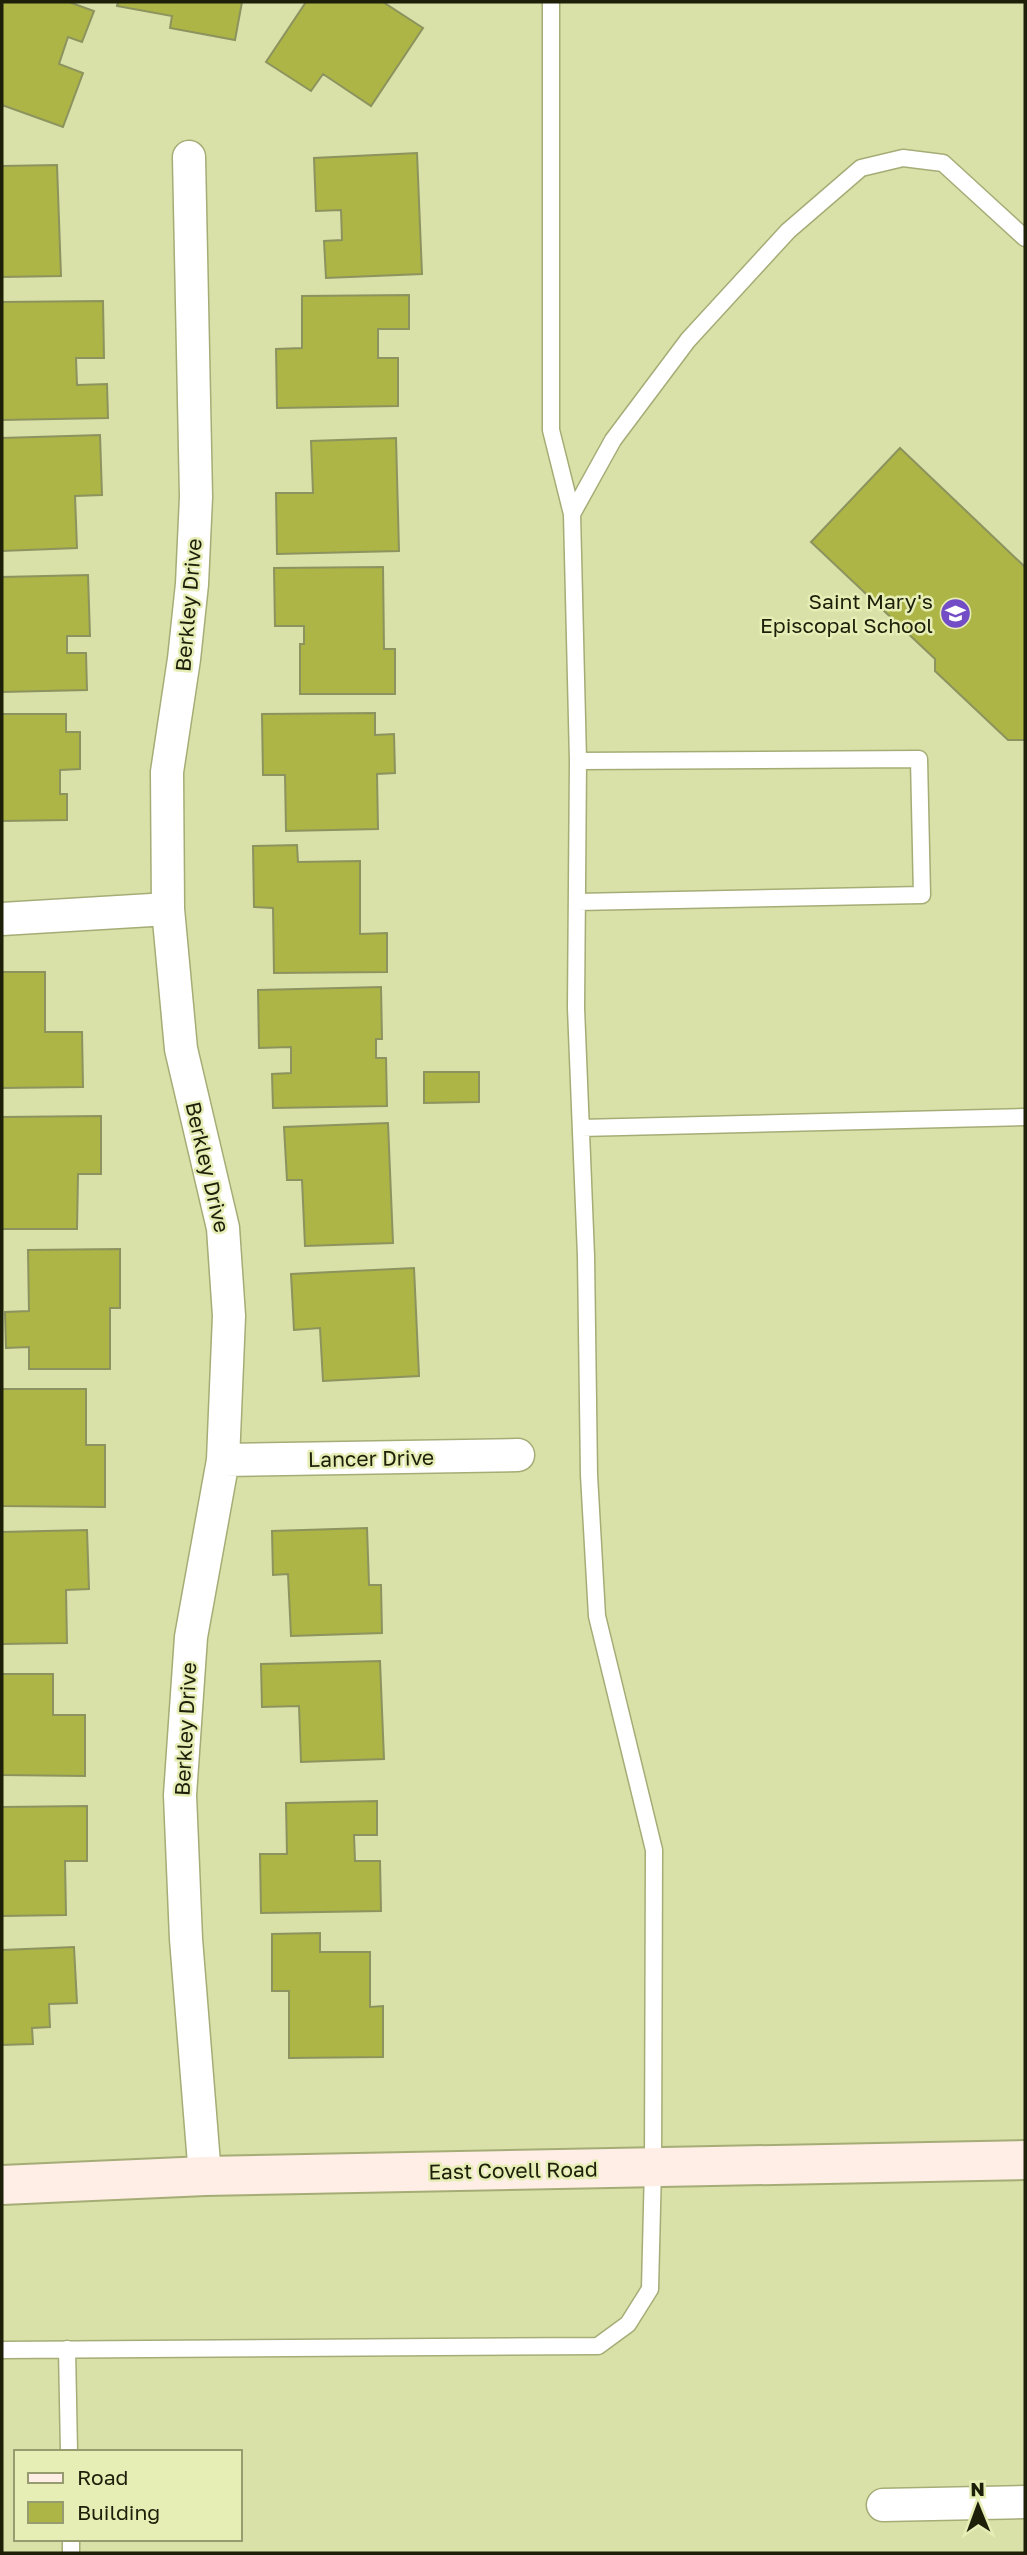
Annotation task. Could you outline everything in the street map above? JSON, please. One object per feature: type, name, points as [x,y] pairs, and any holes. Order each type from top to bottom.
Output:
[{"type":"street","name":"Berkley Drive","points":[[189,158],[196,497],[184,659],[167,772],[168,909],[181,1049],[223,1228],[229,1315],[223,1460],[191,1637],[180,1795],[186,1939],[205,2176]]},
{"type":"street","points":[[2,919],[168,909]]},
{"type":"street","name":"Lancer Drive","points":[[223,1460],[519,1455]]},
{"type":"street","name":"East Covell Road","points":[[2,2185],[205,2176],[1025,2161]]},
{"type":"street","points":[[883,2505],[1025,2502]]},
{"type":"lane","points":[[2,2350],[598,2346],[628,2324],[650,2290],[654,1850],[597,1616],[589,1475],[586,1256],[576,1008],[578,761],[572,514],[551,430],[551,2]]},
{"type":"lane","points":[[572,514],[613,440],[688,340],[788,231],[861,168],[902,158],[943,163],[1025,238]]},
{"type":"lane","points":[[577,902],[922,895],[919,759],[578,761]]},
{"type":"lane","points":[[581,1128],[1025,1117]]},
{"type":"lane","points":[[67,2349],[69,2450]]},
{"type":"building","points":[[2,2],[69,2],[94,11],[82,42],[68,37],[59,64],[83,73],[63,127],[2,105]]},
{"type":"building","points":[[118,2],[242,2],[235,40],[170,28],[172,16],[117,6]]},
{"type":"building","points":[[306,2],[383,2],[423,28],[371,106],[323,74],[311,91],[266,62]]},
{"type":"building","points":[[417,153],[422,274],[326,278],[324,241],[342,240],[341,210],[316,211],[314,158]]},
{"type":"building","points":[[57,165],[61,276],[2,277],[2,166]]},
{"type":"building","points":[[409,295],[409,329],[378,329],[378,358],[398,358],[398,406],[277,408],[276,349],[302,348],[302,296]]},
{"type":"building","points":[[103,301],[104,358],[76,358],[77,385],[107,384],[108,418],[2,420],[2,302]]},
{"type":"building","points":[[100,435],[102,495],[75,496],[77,548],[2,551],[2,438]]},
{"type":"building","points":[[396,438],[399,551],[277,554],[276,493],[313,493],[311,441]]},
{"type":"building","name":"Saint Mary's Episcopal School","points":[[900,448],[1025,567],[1025,740],[1008,740],[935,671],[935,659],[811,542]]},
{"type":"building","points":[[383,567],[384,649],[395,649],[395,694],[300,694],[300,644],[304,644],[304,626],[275,626],[274,568]]},
{"type":"building","points":[[88,575],[90,636],[67,636],[67,653],[86,653],[87,690],[2,692],[2,577]]},
{"type":"building","points":[[375,713],[375,735],[394,734],[395,773],[377,774],[378,829],[286,831],[285,775],[263,775],[262,714]]},
{"type":"building","points":[[2,714],[66,714],[66,732],[80,732],[80,769],[60,770],[60,794],[67,794],[67,820],[2,821]]},
{"type":"building","points":[[297,845],[298,862],[360,861],[360,934],[387,933],[387,972],[274,973],[273,908],[254,907],[253,846]]},
{"type":"building","points":[[2,972],[45,972],[45,1032],[82,1032],[83,1087],[2,1088]]},
{"type":"building","points":[[381,987],[382,1039],[376,1039],[376,1058],[386,1058],[387,1106],[273,1108],[272,1074],[291,1073],[291,1047],[259,1048],[258,990]]},
{"type":"building","points":[[424,1072],[479,1072],[479,1102],[424,1103]]},
{"type":"building","points":[[101,1116],[101,1174],[78,1174],[77,1229],[2,1229],[2,1117]]},
{"type":"building","points":[[388,1123],[393,1243],[305,1246],[302,1180],[287,1180],[284,1127]]},
{"type":"building","points":[[120,1249],[120,1308],[110,1308],[110,1369],[29,1369],[29,1347],[6,1348],[5,1312],[29,1311],[28,1250]]},
{"type":"building","points":[[414,1268],[419,1376],[323,1381],[320,1328],[294,1330],[291,1274]]},
{"type":"building","points":[[2,1389],[86,1389],[86,1445],[105,1445],[105,1507],[2,1506]]},
{"type":"building","points":[[367,1528],[369,1585],[381,1585],[382,1633],[291,1636],[288,1574],[273,1575],[272,1531]]},
{"type":"building","points":[[87,1530],[89,1589],[66,1590],[67,1643],[2,1644],[2,1532]]},
{"type":"building","points":[[380,1661],[384,1759],[301,1762],[299,1706],[262,1707],[261,1664]]},
{"type":"building","points":[[2,1674],[53,1674],[53,1715],[85,1715],[85,1776],[2,1775]]},
{"type":"building","points":[[377,1801],[377,1835],[354,1835],[355,1861],[380,1861],[381,1911],[261,1913],[260,1854],[287,1854],[286,1803]]},
{"type":"building","points":[[87,1806],[87,1861],[65,1861],[66,1915],[2,1916],[2,1807]]},
{"type":"building","points":[[320,1933],[320,1952],[370,1952],[370,2007],[383,2006],[383,2057],[289,2058],[289,1991],[272,1991],[272,1934]]},
{"type":"building","points":[[74,1947],[77,2003],[49,2004],[50,2027],[32,2028],[33,2044],[2,2045],[2,1950]]},
{"type":"place","name":"Saint Mary's Episcopal School","points":[[956,613]]}]
